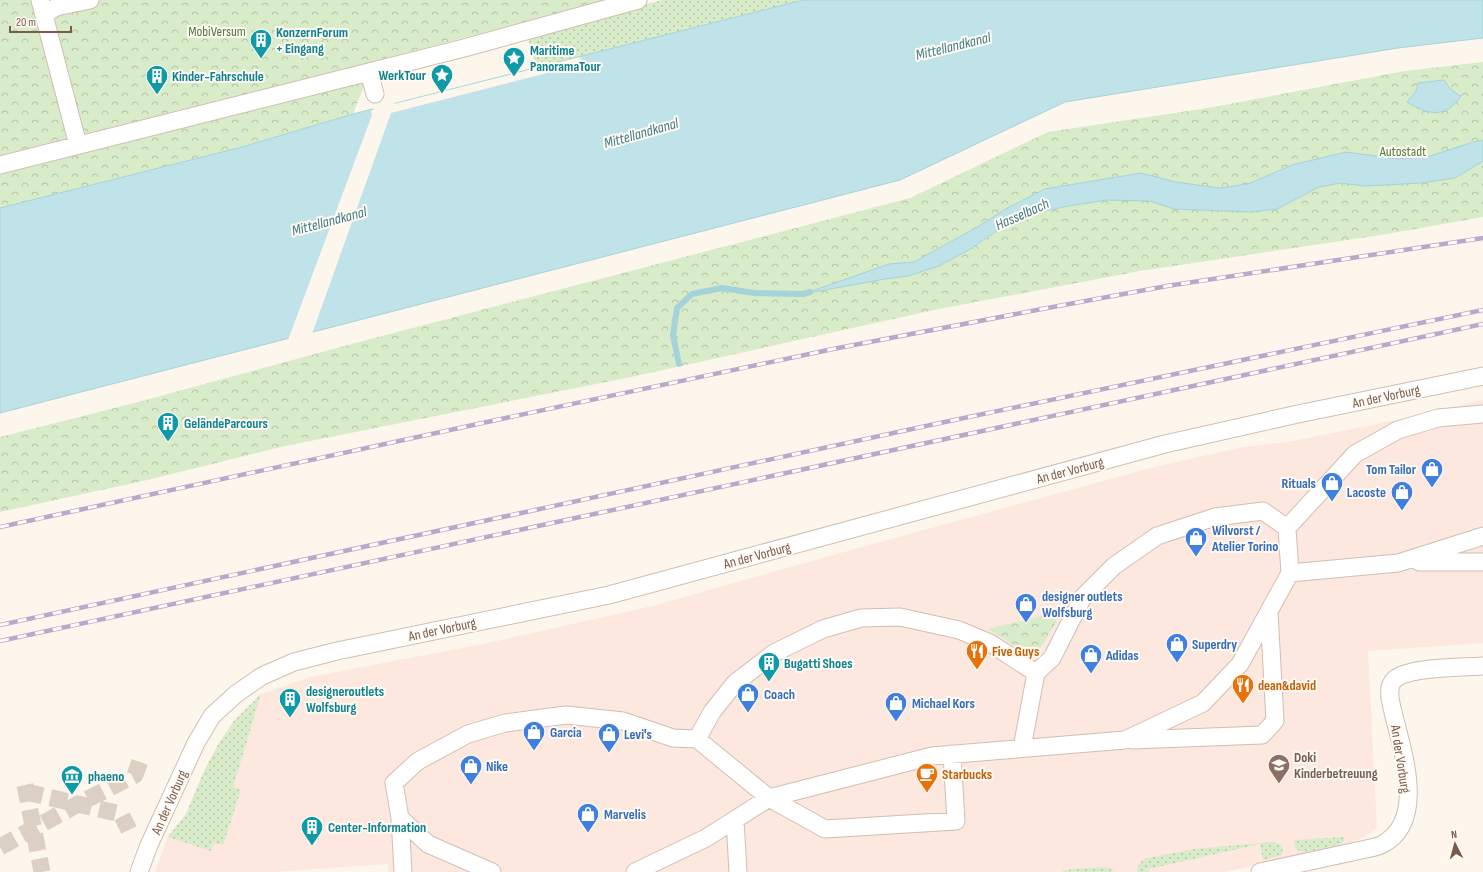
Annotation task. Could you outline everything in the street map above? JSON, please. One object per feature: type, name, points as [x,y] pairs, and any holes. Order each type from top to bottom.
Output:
[{"type":"street","points":[[78,145],[42,7],[90,0]]},
{"type":"street","points":[[0,165],[369,72],[400,59],[516,28],[638,0]]},
{"type":"street","points":[[369,72],[375,94]]},
{"type":"street","name":"An der Vorburg","points":[[139,872],[149,845],[196,743],[212,716],[236,694],[262,676],[294,662],[338,651],[609,595],[1165,444],[1298,414],[1483,376]]},
{"type":"street","points":[[1125,740],[1203,703],[1240,664],[1290,573],[1287,528],[1355,454],[1398,430],[1438,418],[1483,414]]},
{"type":"street","points":[[1022,748],[1036,673],[1052,658],[1083,597],[1114,566],[1158,536],[1215,517],[1264,511],[1287,528]]},
{"type":"street","points":[[1398,562],[1483,536]]},
{"type":"street","points":[[1290,573],[1398,562],[1483,562]]},
{"type":"street","points":[[635,872],[706,838],[769,798],[932,756],[1125,740],[1262,735],[1275,721],[1270,611]]},
{"type":"street","points":[[697,739],[712,712],[719,694],[774,653],[821,625],[861,618],[900,617],[961,625],[1036,673]]},
{"type":"street","name":"An der Vorburg","points":[[1260,872],[1366,849],[1381,845],[1391,838],[1404,822],[1409,791],[1390,701],[1390,689],[1393,681],[1403,674],[1417,671],[1483,666]]},
{"type":"street","points":[[403,872],[400,818],[394,783],[418,761],[468,734],[502,718],[566,715],[624,717],[673,738],[697,739],[769,798],[826,829],[956,821],[952,754]]},
{"type":"street","points":[[400,818],[428,844],[492,872]]},
{"type":"street","points":[[735,820],[738,872]]},
{"type":"shaded area","name":"designer outlets Wolfsburg","points":[[1483,400],[1483,643],[1368,651],[1377,828],[1364,837],[1346,845],[1225,872],[389,872],[388,864],[272,872],[155,872],[168,836],[186,814],[204,771],[219,743],[234,721],[261,694],[310,677],[488,643],[652,606],[1158,466],[1243,447],[1287,442],[1382,423]]},
{"type":"green space","name":"MobiVersum","points":[[0,0],[610,0],[374,61],[353,114],[242,147],[0,208]]},
{"type":"green space","points":[[663,0],[803,0],[536,68],[527,34]]},
{"type":"green space","name":"Autostadt","points":[[1483,62],[1483,217],[1381,235],[1140,271],[934,310],[636,376],[285,446],[143,481],[0,512],[0,437],[138,402],[359,342],[910,198],[1048,132],[1208,108],[1405,71]]},
{"type":"green space","points":[[1050,614],[1057,621],[1034,658],[988,629]]},
{"type":"green space","points":[[261,694],[233,787],[241,790],[223,845],[214,843],[211,851],[168,837],[186,814],[204,771],[219,743],[234,721]]},
{"type":"green space","points":[[1344,837],[1344,841],[1341,844],[1306,852],[1299,851],[1295,847],[1294,840]]},
{"type":"green space","points":[[1273,842],[1281,845],[1283,852],[1280,856],[1263,860],[1260,844],[1149,869],[1149,872],[1137,872],[1140,864],[1147,858],[1195,849]]},
{"type":"green space","points":[[1104,867],[1111,869],[1114,872],[1063,872],[1063,870]]},
{"type":"water","name":"Mittellandkanal","points":[[803,0],[1483,0],[1483,38],[1398,48],[1065,102],[900,180],[0,413],[0,208],[242,147],[353,114]]},
{"type":"water","points":[[1444,80],[1451,90],[1461,96],[1449,108],[1443,111],[1429,112],[1407,102],[1416,91],[1418,83]]},
{"type":"water","points":[[1483,140],[1483,161],[1455,178],[1422,183],[1365,186],[1340,183],[1319,187],[1277,209],[1250,212],[1174,209],[1149,201],[1107,200],[1068,206],[1023,216],[969,250],[939,266],[908,276],[803,294],[889,264],[914,262],[979,226],[1009,207],[1045,189],[1141,173],[1176,182],[1219,188],[1248,184],[1292,165],[1346,152],[1398,159],[1430,156]]},
{"type":"pier","points":[[580,57],[582,64],[391,113],[312,334],[288,340],[372,115],[371,110],[373,110],[374,107],[394,102],[394,104]]},
{"type":"waterway","name":"Hasselbach","points":[[679,364],[673,335],[677,308],[692,294],[722,288],[754,293],[803,294],[810,292]]},
{"type":"tunnel","points":[[0,847],[78,804],[135,775],[141,758]]},
{"type":"tunnel","points":[[25,785],[42,872]]},
{"type":"tunnel","points":[[26,792],[121,814],[129,830]]},
{"type":"railway","points":[[0,527],[833,349],[1167,286],[1483,238]]},
{"type":"railway","points":[[0,625],[940,423],[1483,310]]},
{"type":"railway","points":[[0,641],[1483,324]]},
{"type":"place","name":"KonzernForum + Eingang","points":[[261,60]]},
{"type":"place","name":"Maritime PanoramaTour","points":[[514,78]]},
{"type":"place","name":"WerkTour","points":[[442,94]]},
{"type":"place","name":"Kinder-Fahrschule","points":[[157,96]]},
{"type":"place","name":"GeländeParcours","points":[[168,442]]},
{"type":"place","name":"Tom Tailor","points":[[1432,488]]},
{"type":"place","name":"Rituals","points":[[1332,502]]},
{"type":"place","name":"Lacoste","points":[[1402,512]]},
{"type":"place","name":"Wilvorst / Atelier Torino","points":[[1196,558]]},
{"type":"place","name":"designer outlets Wolfsburg","points":[[1026,624]]},
{"type":"place","name":"Superdry","points":[[1177,664]]},
{"type":"place","name":"Five Guys","points":[[977,670]]},
{"type":"place","name":"Adidas","points":[[1091,674]]},
{"type":"place","name":"Bugatti Shoes","points":[[769,682]]},
{"type":"place","name":"dean&david","points":[[1243,704]]},
{"type":"place","name":"Coach","points":[[748,714]]},
{"type":"place","name":"designeroutlets Wolfsburg","points":[[290,718]]},
{"type":"place","name":"Michael Kors","points":[[896,722]]},
{"type":"place","name":"Garcia","points":[[534,752]]},
{"type":"place","name":"Levi's","points":[[609,754]]},
{"type":"place","name":"Doki Kinderbetreuung","points":[[1279,784]]},
{"type":"place","name":"Nike","points":[[471,786]]},
{"type":"place","name":"Starbucks","points":[[927,794]]},
{"type":"place","name":"phaeno","points":[[72,796]]},
{"type":"place","name":"Marvelis","points":[[588,834]]},
{"type":"place","name":"Center-Information","points":[[312,846]]}]
